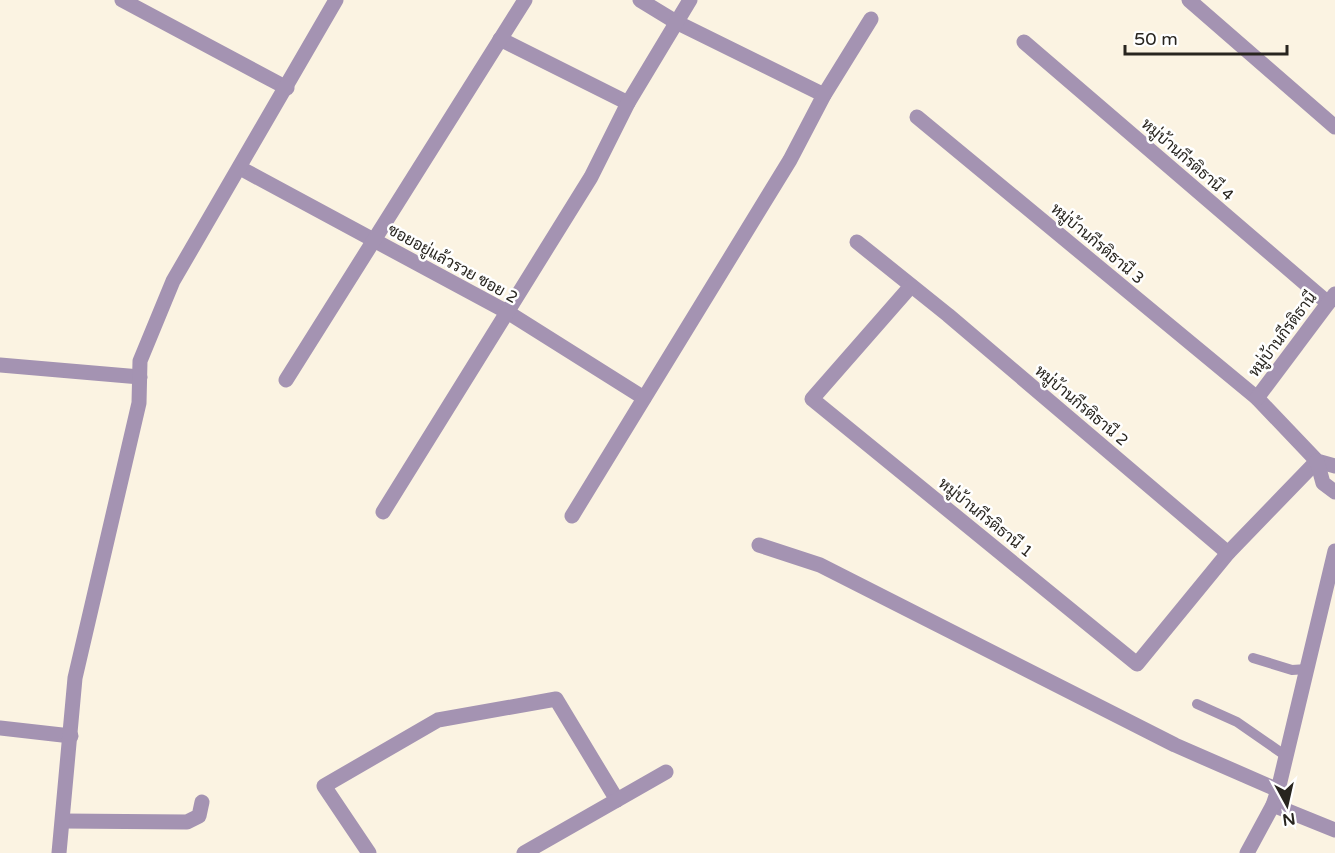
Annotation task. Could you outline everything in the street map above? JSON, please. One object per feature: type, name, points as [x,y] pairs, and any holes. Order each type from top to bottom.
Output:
[{"type":"street","points":[[122,0],[287,88]]},
{"type":"street","points":[[59,853],[75,678],[139,403],[140,362],[173,281],[336,0]]},
{"type":"street","points":[[286,380],[525,0]]},
{"type":"street","points":[[640,0],[676,22],[824,95]]},
{"type":"street","points":[[383,512],[591,177],[628,103],[690,0]]},
{"type":"street","points":[[1189,0],[1335,127]]},
{"type":"street","points":[[572,516],[790,160],[824,95],[871,19]]},
{"type":"street","points":[[500,39],[628,103]]},
{"type":"street","name":"หมู่บ้านกีรติธานี 4","points":[[1024,42],[1332,299]]},
{"type":"street","name":"หมู่บ้านกีรติธานี 3","points":[[917,117],[1257,398]]},
{"type":"street","name":"ซอยอยู่แล้วรวย ซอย 2","points":[[240,168],[508,313],[644,398]]},
{"type":"street","name":"หมู่บ้านกีรติธานี 2","points":[[856,242],[1228,553]]},
{"type":"street","name":"หมู่บ้านกีรติธานี 1","points":[[911,286],[812,399],[1137,664],[1228,553]]},
{"type":"street","name":"หมู่บ้านกีรติธานี","points":[[1317,461],[1257,398],[1332,299]]},
{"type":"street","points":[[0,364],[140,377]]},
{"type":"street","points":[[1228,553],[1317,461]]},
{"type":"street","points":[[1317,461],[1335,466]]},
{"type":"street","points":[[1317,461],[1323,483],[1335,492]]},
{"type":"street","points":[[759,545],[820,565],[1334,826]]},
{"type":"street","points":[[1247,853],[1275,798],[1335,553]]},
{"type":"street","points":[[369,853],[324,786],[438,720],[556,699],[617,800]]},
{"type":"street","points":[[0,728],[71,736]]},
{"type":"street","points":[[524,853],[666,772]]},
{"type":"street","points":[[63,821],[187,822],[199,816],[202,802]]},
{"type":"lane","points":[[1253,658],[1292,670],[1307,669]]},
{"type":"lane","points":[[1197,704],[1237,722],[1286,756]]}]
